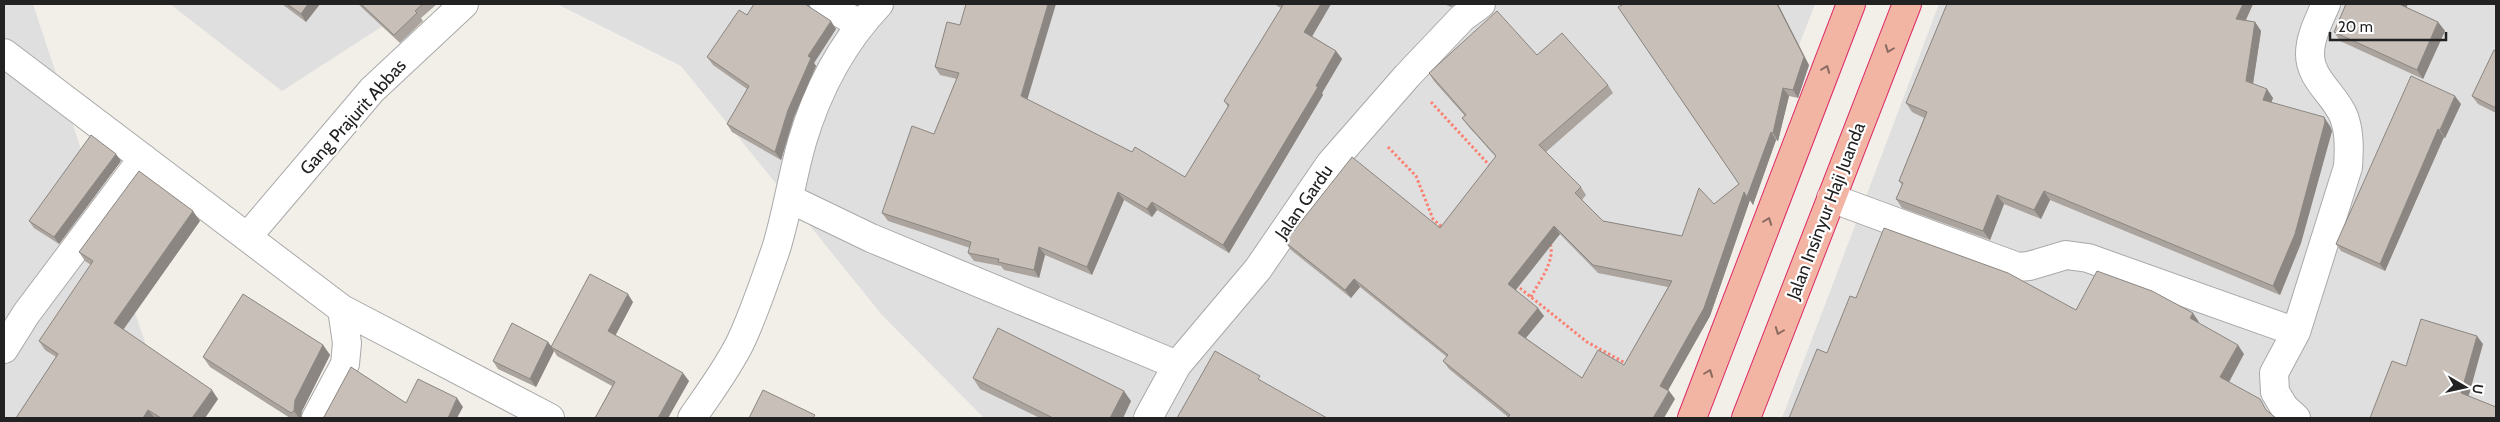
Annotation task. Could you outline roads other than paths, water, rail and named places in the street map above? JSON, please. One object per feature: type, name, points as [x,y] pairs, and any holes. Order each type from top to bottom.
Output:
[{"type":"highway","points":[[1692,418],[1851,4]]},
{"type":"highway","name":"Jalan Insinyur Haji Juanda","points":[[1746,418],[1907,4]]},
{"type":"street","name":"Gang Prajurit Abbas","points":[[248,236],[372,90],[464,4]]},
{"type":"street","points":[[824,4],[860,24]]},
{"type":"street","points":[[692,418],[740,343],[760,293],[790,200],[802,143],[817,97],[860,24],[879,4]]},
{"type":"street","name":"Jalan Gardu","points":[[1148,418],[1177,364],[1258,269],[1330,164],[1407,76],[1462,18],[1481,4]]},
{"type":"street","points":[[2296,418],[2284,407],[2275,392],[2274,372],[2296,332],[2348,166],[2349,142],[2344,117],[2333,98],[2316,78],[2310,56],[2313,34],[2326,4]]},
{"type":"street","points":[[4,53],[342,308],[550,418]]},
{"type":"street","points":[[4,350],[26,314],[143,158]]},
{"type":"street","points":[[1831,198],[2018,267],[2029,266],[2066,255],[2088,258],[2296,332]]},
{"type":"street","points":[[790,200],[871,238],[1177,364]]},
{"type":"street","points":[[316,418],[345,364],[347,343],[342,308]]}]
